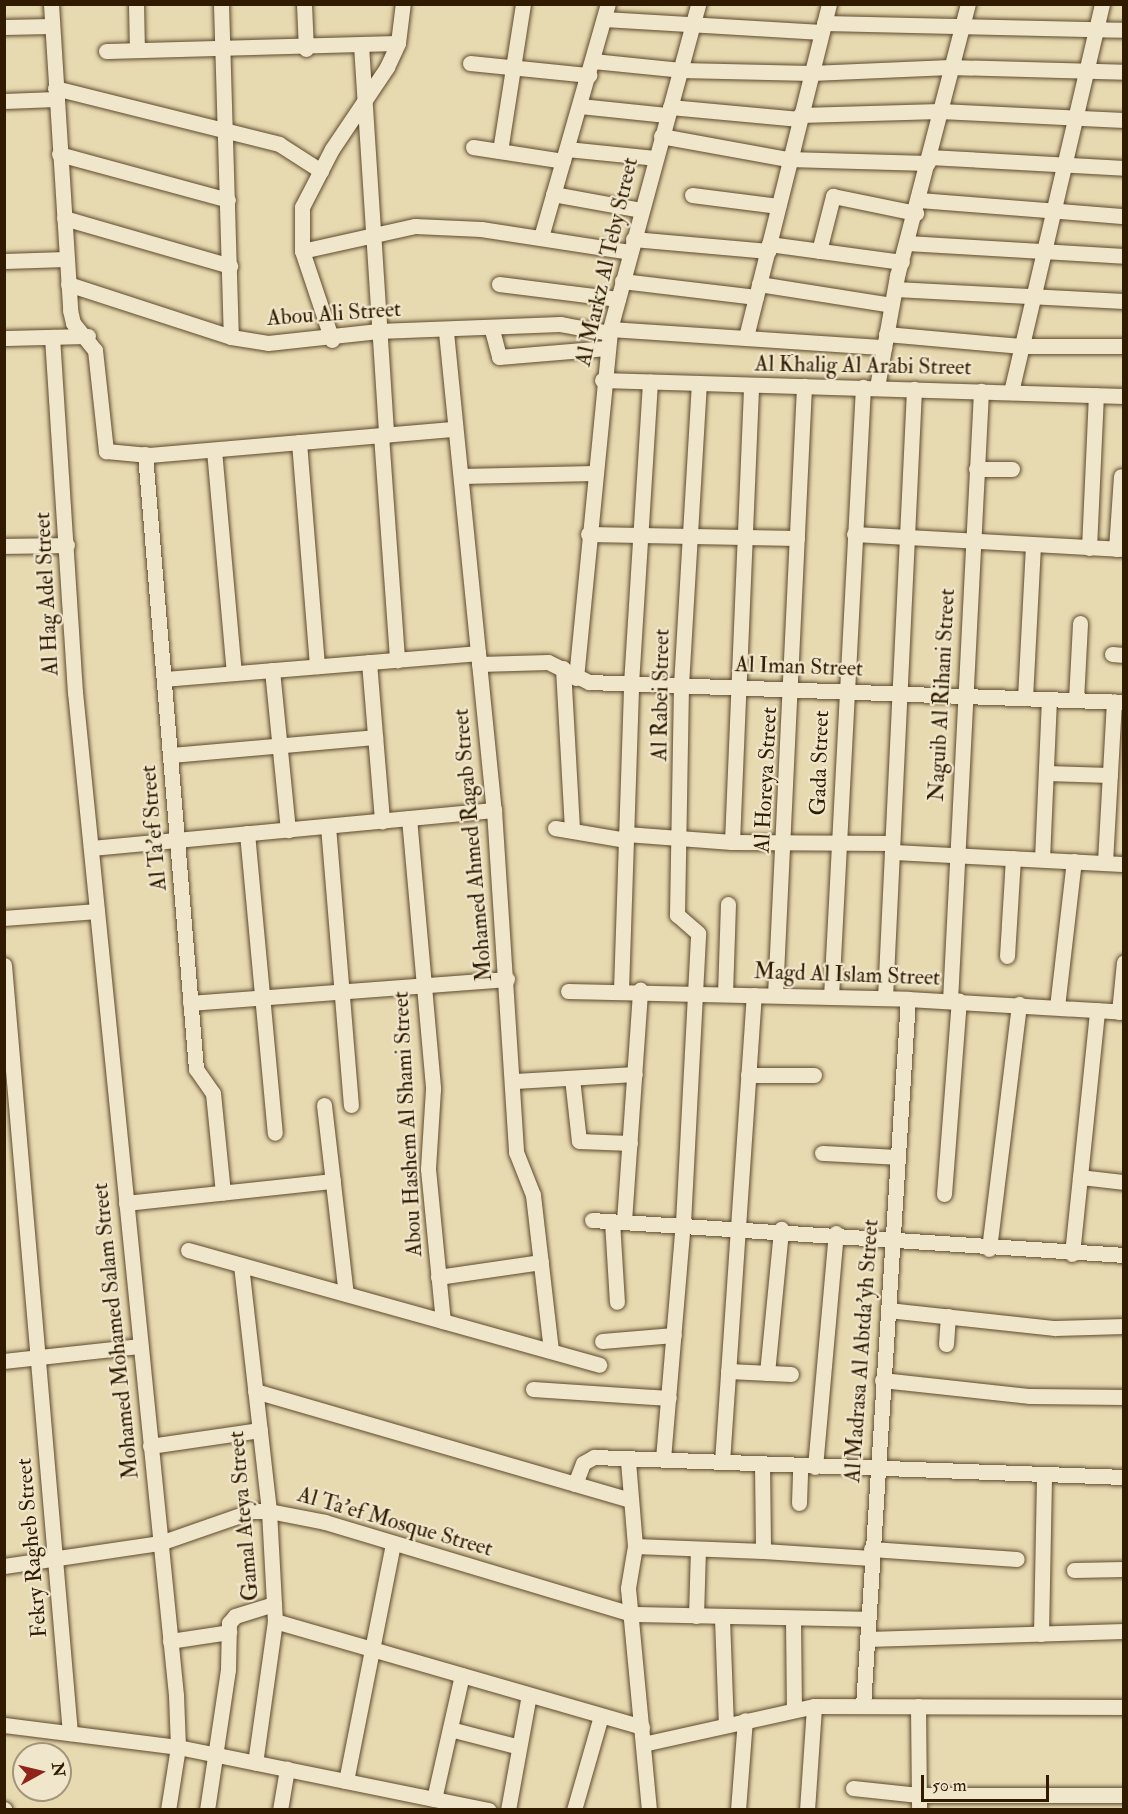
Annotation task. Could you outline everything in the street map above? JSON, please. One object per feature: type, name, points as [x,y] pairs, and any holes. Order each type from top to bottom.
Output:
[{"type":"street","points":[[51,4],[68,284],[73,323],[88,336],[95,350],[106,451],[145,454],[214,450],[455,429]]},
{"type":"street","points":[[136,4],[137,50]]},
{"type":"street","points":[[221,4],[227,131],[231,337]]},
{"type":"street","points":[[304,4],[306,49]]},
{"type":"street","points":[[332,340],[302,251],[302,207],[364,96],[398,43],[403,4]]},
{"type":"street","points":[[500,151],[523,4]]},
{"type":"street","name":"Al Markz Al Teby Street","points":[[576,678],[602,380],[609,336],[631,246],[698,4]]},
{"type":"street","points":[[746,337],[788,159],[829,4]]},
{"type":"street","name":"Gada Street","points":[[831,997],[854,534],[870,387],[885,340],[894,289],[968,4]]},
{"type":"street","points":[[1011,392],[1041,252],[1102,4]]},
{"type":"street","points":[[541,237],[606,12],[692,26],[1124,30]]},
{"type":"street","points":[[4,27],[51,26]]},
{"type":"street","points":[[106,51],[306,49],[398,43]]},
{"type":"street","points":[[361,45],[397,660]]},
{"type":"street","points":[[470,63],[513,71],[591,68],[811,74],[950,67],[1087,69],[1124,72]]},
{"type":"street","points":[[4,101],[55,94],[227,131],[294,150],[321,171]]},
{"type":"street","points":[[579,106],[799,117],[940,111],[1124,120]]},
{"type":"street","points":[[661,136],[788,159],[1063,162],[1124,168]]},
{"type":"street","points":[[472,147],[565,155],[655,158]]},
{"type":"street","points":[[59,154],[228,200]]},
{"type":"street","points":[[554,194],[641,210]]},
{"type":"street","points":[[692,195],[778,206]]},
{"type":"street","points":[[819,251],[833,196],[917,206],[1052,209],[1124,216]]},
{"type":"street","points":[[64,218],[230,266]]},
{"type":"street","points":[[302,251],[416,226],[631,246],[819,251],[902,262]]},
{"type":"street","points":[[907,243],[1124,256]]},
{"type":"street","points":[[4,261],[66,259]]},
{"type":"street","points":[[622,281],[758,290],[891,306]]},
{"type":"street","name":"Abou Ali Street","points":[[68,284],[231,337],[294,344],[332,340],[378,331],[446,332],[560,324],[609,336]]},
{"type":"street","points":[[498,284],[618,299]]},
{"type":"street","points":[[894,289],[1031,299],[1124,301]]},
{"type":"street","points":[[492,330],[499,357],[609,336],[885,340],[1021,346],[1124,346]]},
{"type":"street","name":"Mohamed Ahmed Ragab Street","points":[[446,332],[494,810],[515,1081],[516,1152],[530,1181],[551,1351]]},
{"type":"street","points":[[4,338],[88,336]]},
{"type":"street","name":"Al Hag Adel Street","points":[[52,337],[91,848]]},
{"type":"street","name":"Al Khalig Al Arabi Street","points":[[602,380],[699,385],[870,387],[1124,396]]},
{"type":"street","points":[[621,990],[631,684],[650,382]]},
{"type":"street","name":"Al Rabei Street","points":[[696,993],[698,933],[677,915],[681,685],[688,536],[699,385]]},
{"type":"street","points":[[732,842],[752,386]]},
{"type":"street","name":"Al Horeya Street","points":[[775,995],[786,841],[804,387]]},
{"type":"street","points":[[885,998],[905,539],[914,389]]},
{"type":"street","name":"Naguib Al Rihani Street","points":[[944,1194],[954,1001],[957,855],[971,543],[981,391]]},
{"type":"street","points":[[1089,548],[1096,395]]},
{"type":"street","points":[[299,442],[317,666]]},
{"type":"street","points":[[214,450],[234,673]]},
{"type":"street","name":"Al Ta'ef Street","points":[[145,454],[196,1069],[213,1093],[223,1193]]},
{"type":"street","points":[[976,469],[1012,469]]},
{"type":"street","points":[[461,476],[594,473]]},
{"type":"street","points":[[854,534],[971,543],[1120,549],[1122,476]]},
{"type":"street","points":[[588,534],[797,538]]},
{"type":"street","points":[[4,546],[67,544]]},
{"type":"street","points":[[1025,698],[1033,545]]},
{"type":"street","points":[[1076,700],[1080,623]]},
{"type":"street","points":[[164,679],[397,660],[479,659],[548,662],[563,668],[576,678]]},
{"type":"street","points":[[369,662],[382,821]]},
{"type":"street","points":[[563,668],[572,831]]},
{"type":"street","points":[[272,670],[288,830]]},
{"type":"street","name":"Al Iman Street","points":[[576,678],[631,684],[1119,702]]},
{"type":"street","points":[[1042,859],[1049,699]]},
{"type":"street","points":[[1105,862],[1110,776],[1119,702]]},
{"type":"street","points":[[170,755],[375,737]]},
{"type":"street","points":[[1046,772],[1110,776]]},
{"type":"street","points":[[91,848],[494,810]]},
{"type":"street","name":"Abou Hashem Al Shami Street","points":[[409,818],[434,1108],[428,1169],[443,1321]]},
{"type":"street","points":[[328,826],[351,1105]]},
{"type":"street","points":[[555,828],[626,837],[732,842],[839,842],[957,855],[1124,864]]},
{"type":"street","points":[[248,833],[275,1133]]},
{"type":"street","name":"Mohamed Mohamed Salam Street","points":[[91,848],[170,1641],[178,1747],[168,1809]]},
{"type":"street","points":[[1007,956],[1013,858]]},
{"type":"street","points":[[1057,1007],[1074,861]]},
{"type":"street","points":[[725,994],[728,904]]},
{"type":"street","points":[[4,918],[97,911]]},
{"type":"street","points":[[1121,1012],[1124,962]]},
{"type":"street","name":"Fekry Ragheb Street","points":[[4,966],[70,1733]]},
{"type":"street","points":[[190,1003],[507,979]]},
{"type":"street","points":[[617,1302],[618,1221],[630,1143],[640,990]]},
{"type":"street","name":"Magd Al Islam Street","points":[[568,991],[640,990],[885,998],[1019,1004],[1121,1012]]},
{"type":"street","points":[[663,1459],[683,1223],[696,993]]},
{"type":"street","points":[[722,1462],[754,995]]},
{"type":"street","name":"Al Madrasa Al Abtda'yh Street","points":[[863,1706],[876,1470],[908,999]]},
{"type":"street","points":[[988,1249],[1019,1004]]},
{"type":"street","points":[[1072,1254],[1097,1010]]},
{"type":"street","points":[[515,1081],[635,1074]]},
{"type":"street","points":[[748,1075],[814,1076]]},
{"type":"street","points":[[572,1078],[579,1141],[630,1143]]},
{"type":"street","points":[[324,1105],[346,1294]]},
{"type":"street","points":[[822,1153],[898,1157]]},
{"type":"street","points":[[1080,1177],[1124,1182]]},
{"type":"street","points":[[126,1203],[333,1181]]},
{"type":"street","points":[[592,1220],[737,1226],[836,1233],[988,1249],[1124,1255]]},
{"type":"street","points":[[767,1373],[780,1229]]},
{"type":"street","points":[[799,1503],[808,1466],[836,1233]]},
{"type":"street","points":[[188,1250],[599,1365]]},
{"type":"street","points":[[438,1276],[541,1262]]},
{"type":"street","name":"Gamal Ateya Street","points":[[241,1265],[269,1511],[275,1621],[255,1763]]},
{"type":"street","points":[[888,1310],[1055,1328],[1124,1326]]},
{"type":"street","points":[[945,1344],[948,1316]]},
{"type":"street","points":[[602,1341],[674,1335]]},
{"type":"street","points":[[4,1361],[140,1346]]},
{"type":"street","points":[[728,1371],[791,1374]]},
{"type":"street","points":[[882,1380],[1030,1396],[1124,1397]]},
{"type":"street","points":[[533,1389],[669,1398]]},
{"type":"street","points":[[255,1391],[629,1500]]},
{"type":"street","points":[[150,1446],[260,1430]]},
{"type":"street","points":[[574,1484],[588,1459],[628,1461],[663,1459],[1044,1477],[1124,1477]]},
{"type":"street","points":[[628,1461],[629,1500],[635,1546],[628,1575],[649,1809]]},
{"type":"street","points":[[762,1464],[764,1551]]},
{"type":"street","points":[[1041,1634],[1044,1477]]},
{"type":"street","name":"Al Ta'ef Mosque Street","points":[[4,1566],[160,1543],[252,1511],[269,1511],[393,1544],[631,1614],[722,1618],[868,1619]]},
{"type":"street","points":[[346,1781],[370,1648],[393,1544]]},
{"type":"street","points":[[635,1546],[1017,1559]]},
{"type":"street","points":[[696,1616],[698,1549]]},
{"type":"street","points":[[1074,1570],[1124,1569]]},
{"type":"street","points":[[207,1809],[216,1755],[228,1632],[235,1616],[274,1604]]},
{"type":"street","points":[[722,1618],[726,1725]]},
{"type":"street","points":[[793,1618],[794,1708]]},
{"type":"street","points":[[275,1621],[642,1727]]},
{"type":"street","points":[[867,1638],[1124,1631]]},
{"type":"street","points":[[170,1641],[228,1632]]},
{"type":"street","points":[[434,1799],[462,1675]]},
{"type":"street","points":[[508,1809],[516,1746],[530,1695]]},
{"type":"street","points":[[643,1744],[794,1708],[814,1706],[1124,1707]]},
{"type":"street","points":[[807,1809],[814,1706]]},
{"type":"street","points":[[918,1706],[919,1802]]},
{"type":"street","points":[[574,1809],[601,1716]]},
{"type":"street","points":[[738,1809],[745,1720]]},
{"type":"street","points":[[4,1725],[178,1747],[465,1807],[489,1809]]},
{"type":"street","points":[[450,1729],[516,1746]]},
{"type":"street","points":[[280,1809],[287,1769]]},
{"type":"street","points":[[853,1788],[919,1802],[1124,1795]]}]
